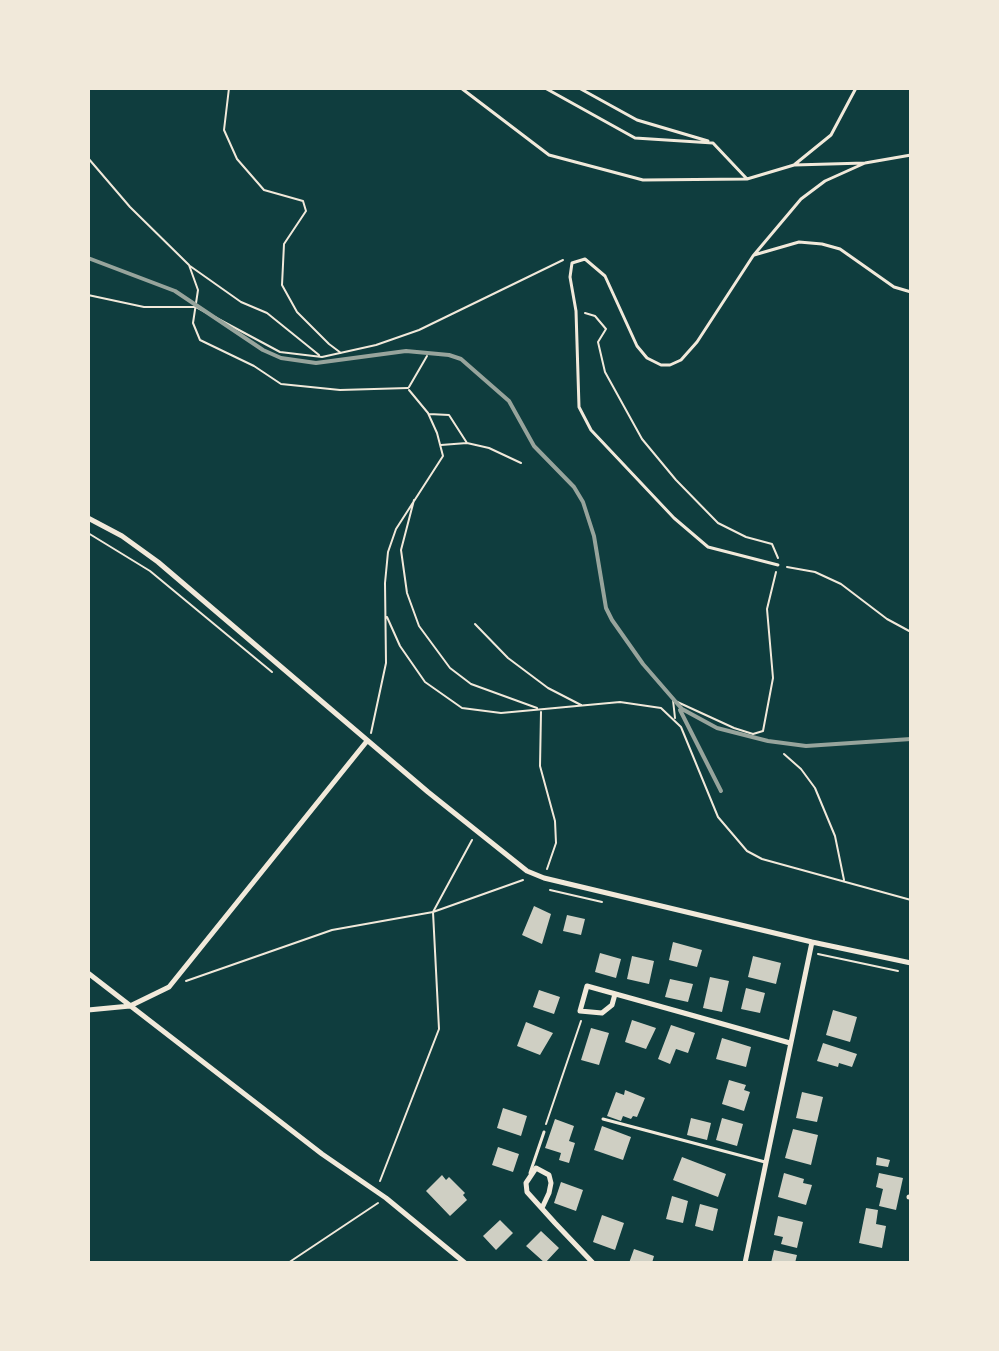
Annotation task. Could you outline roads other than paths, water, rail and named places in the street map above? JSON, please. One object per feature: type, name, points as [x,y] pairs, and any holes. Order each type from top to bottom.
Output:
[{"type":"street","points":[[88,518],[122,536],[158,562],[367,741],[527,871],[544,878],[911,963]]},
{"type":"street","points":[[88,1010],[130,1006],[169,987],[367,741]]},
{"type":"street","points":[[745,1263],[812,942]]},
{"type":"street","points":[[88,973],[322,1154],[386,1198],[465,1263]]},
{"type":"street","points":[[615,994],[612,1005],[602,1013],[580,1011],[587,986],[790,1043]]},
{"type":"street","points":[[542,1208],[549,1193],[549,1175],[536,1168],[529,1174],[527,1192],[593,1263]]},
{"type":"lane","points":[[461,88],[549,155],[643,180],[747,179],[794,165],[865,163],[911,155]]},
{"type":"lane","points":[[545,88],[635,138],[713,143]]},
{"type":"lane","points":[[579,88],[637,120],[713,143],[747,179]]},
{"type":"lane","points":[[794,165],[831,135],[856,88]]},
{"type":"lane","points":[[778,565],[708,547],[674,518],[591,430],[579,407],[576,311],[570,277],[572,263],[585,259],[605,276],[637,346],[647,358],[661,365],[670,365],[681,360],[697,342],[753,256],[801,199],[825,181],[865,163]]},
{"type":"lane","points":[[753,256],[799,242],[822,244],[840,249],[894,287],[911,292]]},
{"type":"lane","points":[[603,1119],[768,1162]]},
{"type":"lane","points":[[529,1174],[544,1132]]},
{"type":"railway","points":[[88,258],[175,291],[263,350],[281,358],[316,363],[406,351],[461,359],[509,401],[534,446],[574,487],[583,502],[594,536],[606,608],[643,664],[682,709],[717,728],[768,741],[806,746],[911,739]]},
{"type":"railway","points":[[680,710],[721,791]]}]
